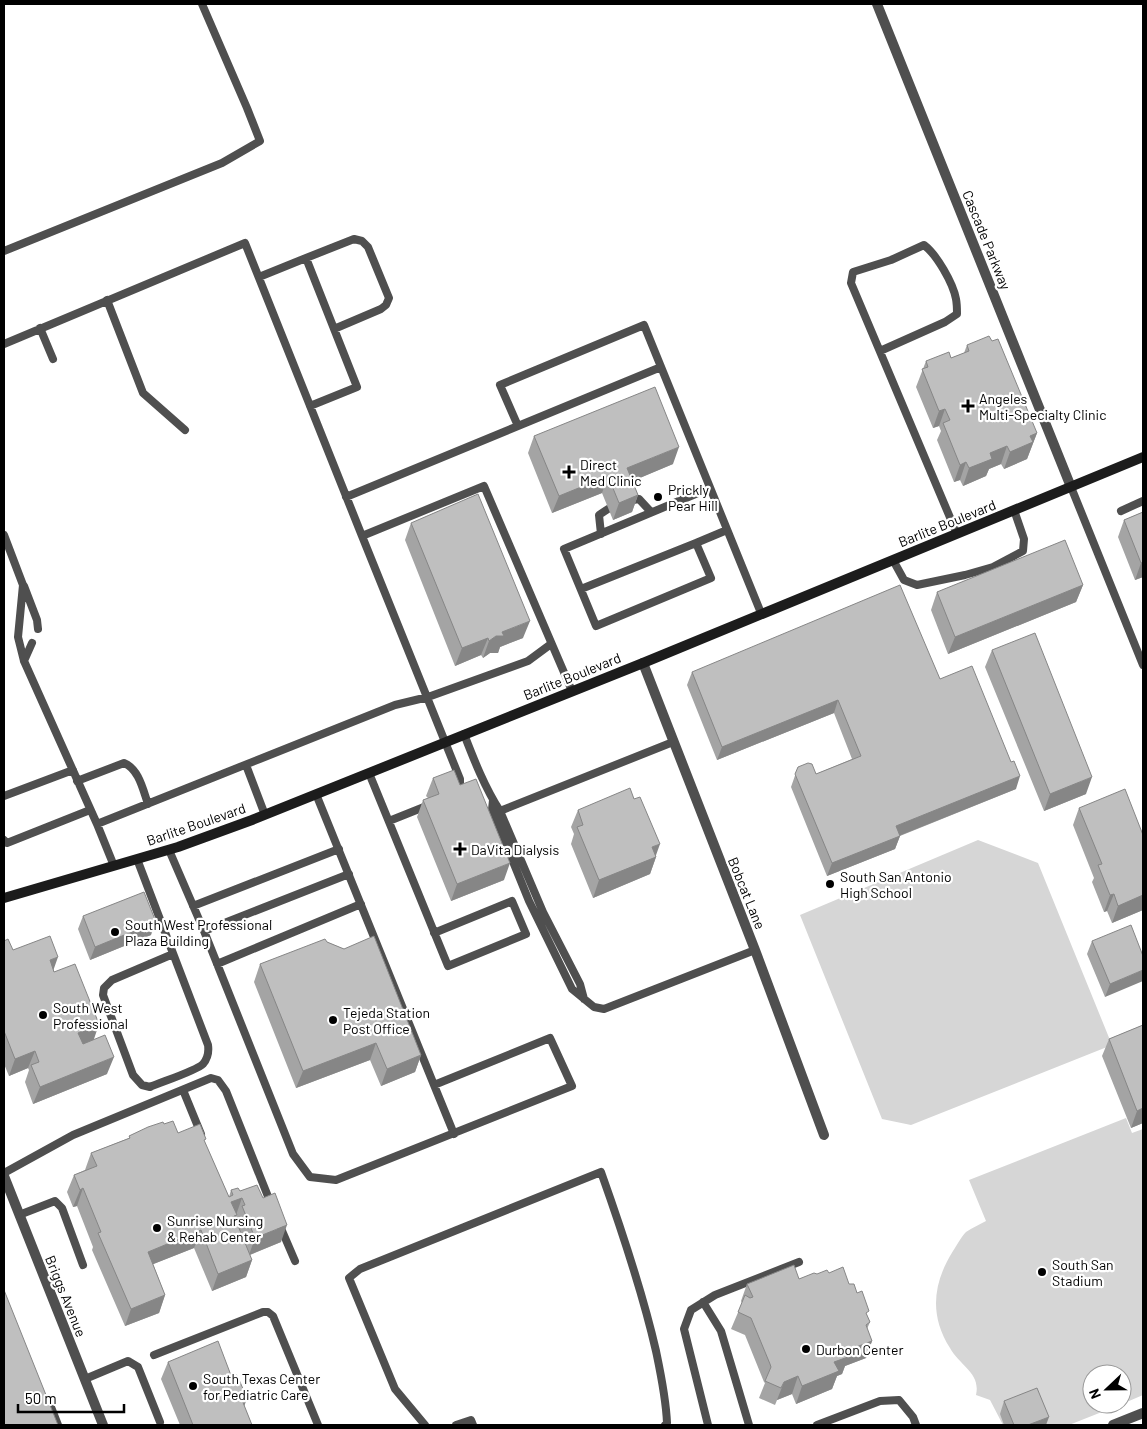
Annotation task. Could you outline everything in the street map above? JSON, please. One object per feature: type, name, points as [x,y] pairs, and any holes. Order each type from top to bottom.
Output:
[{"type":"street","name":"Cascade Parkway","points":[[877,4],[1071,487]]},
{"type":"street","name":"Barlite Boulevard","points":[[4,898],[169,850],[265,815],[643,663],[1143,458]]},
{"type":"street","name":"Bobcat Lane","points":[[643,663],[755,950],[824,1135]]},
{"type":"street","name":"Briggs Avenue","points":[[4,1175],[103,1425]]},
{"type":"street","points":[[1114,1425],[1143,1413]]},
{"type":"lane","points":[[4,251],[222,163],[260,141],[248,108],[202,4]]},
{"type":"lane","points":[[258,277],[354,239],[362,241],[368,246],[389,298],[381,310],[334,329]]},
{"type":"lane","points":[[4,344],[245,242],[346,497],[446,741],[460,779],[460,786],[456,794],[452,796]]},
{"type":"lane","points":[[880,351],[945,322],[957,314],[956,299],[946,274],[932,251],[924,245],[891,260],[853,272],[851,283],[957,534]]},
{"type":"lane","points":[[306,258],[357,387],[310,406]]},
{"type":"lane","points":[[108,300],[143,393],[185,430]]},
{"type":"lane","points":[[518,426],[500,385],[644,325],[761,613]]},
{"type":"lane","points":[[40,328],[53,360]]},
{"type":"lane","points":[[346,497],[661,367]]},
{"type":"lane","points":[[362,536],[484,486],[572,691]]},
{"type":"lane","points":[[1071,487],[1143,665]]},
{"type":"lane","points":[[696,543],[711,578],[596,626],[564,549],[710,488]]},
{"type":"lane","points":[[627,501],[639,499],[651,512]]},
{"type":"lane","points":[[1121,511],[1143,501]]},
{"type":"lane","points":[[601,534],[599,515],[608,509]]},
{"type":"lane","points":[[893,560],[904,580],[917,585],[993,567],[1023,551],[1024,539],[1014,510]]},
{"type":"lane","points":[[581,589],[727,530]]},
{"type":"lane","points":[[4,535],[37,620],[38,629]]},
{"type":"lane","points":[[23,585],[18,637],[24,661],[114,866]]},
{"type":"lane","points":[[24,661],[32,643]]},
{"type":"lane","points":[[97,824],[395,705],[428,697],[528,661],[551,644]]},
{"type":"lane","points":[[464,734],[474,760],[500,811],[543,912],[580,984],[584,999]]},
{"type":"lane","points":[[500,811],[673,742]]},
{"type":"lane","points":[[78,781],[124,763],[130,765],[135,771],[148,804]]},
{"type":"lane","points":[[246,765],[265,815]]},
{"type":"lane","points":[[4,796],[73,770]]},
{"type":"lane","points":[[369,773],[389,821],[434,932],[448,966],[526,934],[512,901],[434,932]]},
{"type":"lane","points":[[316,794],[454,1134]]},
{"type":"lane","points":[[493,800],[492,810],[529,901],[572,989],[594,1008],[604,1010],[755,950]]},
{"type":"lane","points":[[389,821],[430,804]]},
{"type":"lane","points":[[4,840],[7,843],[90,810]]},
{"type":"lane","points":[[193,906],[339,849]]},
{"type":"lane","points":[[169,850],[204,931],[293,1154],[310,1177],[336,1180],[572,1086],[550,1038],[434,1085]]},
{"type":"lane","points":[[137,859],[208,1045],[209,1051],[207,1058],[201,1066],[150,1086],[142,1085],[133,1075],[102,995],[104,988],[112,980],[173,954]]},
{"type":"lane","points":[[204,931],[349,874]]},
{"type":"lane","points":[[217,964],[361,904]]},
{"type":"lane","points":[[4,1175],[73,1135],[211,1078],[218,1080],[226,1091],[274,1210]]},
{"type":"lane","points":[[183,1090],[204,1142]]},
{"type":"lane","points":[[425,1425],[395,1389],[349,1278],[360,1269],[601,1172],[624,1236],[649,1323],[666,1399],[667,1423],[664,1425]]},
{"type":"lane","points":[[256,1192],[263,1184]]},
{"type":"lane","points":[[19,1215],[55,1201],[62,1208],[83,1264]]},
{"type":"lane","points":[[277,1218],[295,1261]]},
{"type":"lane","points":[[708,1425],[684,1329],[691,1310],[715,1295],[799,1262]]},
{"type":"lane","points":[[703,1302],[721,1331],[749,1425]]},
{"type":"lane","points":[[154,1355],[263,1312],[268,1312],[273,1316],[318,1425]]},
{"type":"lane","points":[[85,1379],[128,1361],[132,1362],[138,1367],[160,1422]]},
{"type":"lane","points":[[44,1390],[58,1425]]},
{"type":"lane","points":[[816,1425],[880,1400],[899,1400],[913,1417],[916,1425]]},
{"type":"lane","points":[[456,1425],[471,1420],[473,1425]]},
{"type":"shaded area","points":[[978,840],[1038,863],[1112,1045],[911,1125],[882,1119],[800,915]]},
{"type":"shaded area","name":"South San Stadium","points":[[1126,1118],[1132,1133],[1143,1129],[1143,1395],[1132,1400],[1132,1364],[1082,1364],[1082,1414],[1097,1414],[1069,1425],[1003,1425],[990,1400],[976,1395],[977,1387],[973,1375],[954,1354],[943,1336],[936,1311],[938,1287],[946,1263],[966,1232],[986,1221],[969,1180]]},
{"type":"building","name":"Angeles Multi-Specialty Clinic","points":[[989,336],[992,341],[998,339],[1037,433],[1030,436],[1033,442],[1010,452],[1007,446],[990,453],[992,459],[969,468],[966,462],[960,465],[943,423],[950,420],[945,409],[939,411],[922,369],[928,367],[926,361],[949,352],[951,358],[969,351],[967,345]]},
{"type":"building","points":[[655,387],[679,447],[627,468],[638,495],[619,503],[608,476],[559,496],[534,436]]},
{"type":"building","points":[[478,494],[530,621],[502,632],[504,636],[496,636],[489,641],[488,638],[462,648],[411,523]]},
{"type":"building","points":[[1143,512],[1143,562],[1141,563],[1124,520]]},
{"type":"building","points":[[1065,540],[1083,585],[955,637],[937,592]]},
{"type":"building","points":[[900,585],[940,679],[972,666],[1011,762],[1014,761],[1020,776],[896,826],[900,836],[832,863],[795,774],[798,767],[808,763],[812,764],[816,774],[861,756],[838,700],[722,747],[692,672]]},
{"type":"building","points":[[1035,633],[1092,777],[1050,794],[992,650]]},
{"type":"building","name":"DaVita Dialysis","points":[[454,770],[460,785],[476,779],[510,863],[457,884],[423,800],[439,794],[433,778]]},
{"type":"building","points":[[630,788],[634,799],[640,797],[660,844],[652,847],[656,857],[599,880],[577,827],[583,825],[578,810]]},
{"type":"building","points":[[1125,789],[1143,835],[1143,895],[1118,906],[1114,894],[1110,895],[1098,865],[1102,864],[1079,808]]},
{"type":"building","points":[[144,892],[156,922],[95,947],[83,916]]},
{"type":"building","points":[[1131,925],[1143,956],[1143,970],[1110,984],[1092,941]]},
{"type":"building","name":"South West Professional","points":[[50,936],[58,957],[50,960],[54,972],[75,964],[99,1024],[78,1033],[83,1044],[105,1035],[114,1057],[40,1087],[31,1065],[39,1062],[35,1051],[15,1059],[4,1031],[4,941],[8,939],[13,950]]},
{"type":"building","points":[[374,936],[421,1055],[387,1069],[376,1043],[303,1071],[260,964],[325,939],[327,942],[344,949]]},
{"type":"building","points":[[1143,1025],[1143,1108],[1137,1111],[1109,1039]]},
{"type":"building","name":"Sunrise Nursing & Rehab Center","points":[[173,1121],[178,1133],[200,1124],[206,1139],[204,1140],[229,1197],[233,1195],[231,1190],[238,1188],[240,1191],[257,1185],[263,1198],[275,1193],[287,1225],[255,1238],[242,1206],[245,1205],[242,1198],[231,1202],[237,1215],[234,1216],[252,1260],[218,1274],[201,1230],[148,1252],[165,1295],[131,1309],[98,1233],[101,1232],[83,1188],[80,1190],[74,1175],[97,1166],[91,1153],[130,1138],[129,1136],[148,1127]]},
{"type":"building","name":"Durbon Center","points":[[794,1265],[799,1279],[827,1270],[829,1273],[843,1267],[849,1284],[854,1284],[857,1293],[862,1291],[869,1311],[866,1313],[870,1322],[866,1325],[872,1341],[851,1349],[848,1357],[834,1362],[839,1371],[802,1386],[798,1376],[784,1382],[781,1388],[765,1381],[771,1367],[770,1364],[751,1318],[738,1312],[745,1295],[750,1298],[753,1297],[747,1284]]},
{"type":"building","points":[[4,1290],[58,1425],[4,1425]]},
{"type":"building","name":"South Texas Center for Pediatric Care","points":[[218,1341],[232,1378],[237,1375],[247,1398],[242,1400],[252,1425],[193,1425],[168,1362]]},
{"type":"building","points":[[1037,1388],[1049,1417],[1028,1425],[1014,1425],[1004,1401]]},
{"type":"place","name":"Angeles Multi-Specialty Clinic","points":[[968,406]]},
{"type":"place","name":"Direct Med Clinic","points":[[569,472]]},
{"type":"place","name":"Prickly Pear Hill","points":[[658,497]]},
{"type":"place","name":"DaVita Dialysis","points":[[460,849]]},
{"type":"place","name":"South San Antonio High School","points":[[830,884]]},
{"type":"place","name":"South West Professional Plaza Building","points":[[115,932]]},
{"type":"place","name":"South West Professional","points":[[43,1015]]},
{"type":"place","name":"Tejeda Station Post Office","points":[[333,1020]]},
{"type":"place","name":"Sunrise Nursing & Rehab Center","points":[[157,1228]]},
{"type":"place","name":"South San Stadium","points":[[1042,1272]]},
{"type":"place","name":"Durbon Center","points":[[806,1349]]},
{"type":"place","name":"South Texas Center for Pediatric Care","points":[[193,1386]]}]
